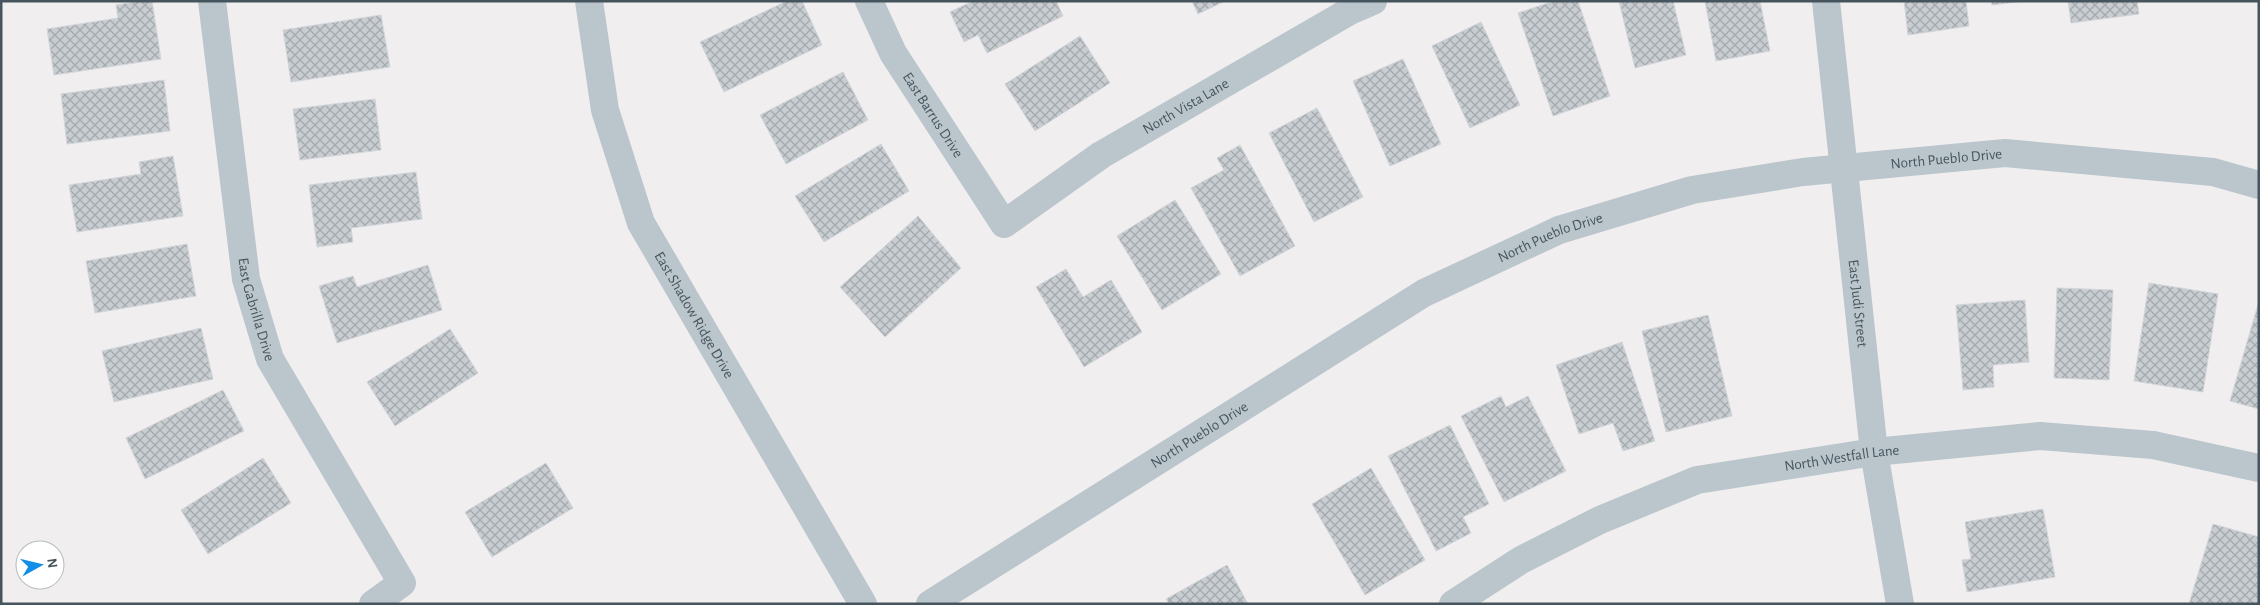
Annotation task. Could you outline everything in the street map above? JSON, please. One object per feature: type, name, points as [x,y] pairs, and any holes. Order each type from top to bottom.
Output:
[{"type":"street","name":"East Gabrilla Drive","points":[[212,1],[246,279],[270,359],[402,583],[373,604]]},
{"type":"street","name":"East Shadow Ridge Drive","points":[[589,1],[605,110],[642,223],[863,604]]},
{"type":"street","name":"East Barrus Drive","points":[[869,1],[893,53],[1004,224]]},
{"type":"street","name":"East Judi Street","points":[[1826,1],[1874,452],[1900,604]]},
{"type":"street","name":"North Vista Lane","points":[[1004,224],[1101,155],[1356,4]]},
{"type":"street","name":"North Pueblo Drive","points":[[930,604],[1424,293],[1559,230],[1692,190],[1803,172],[2006,153],[2213,172],[2259,185]]},
{"type":"street","name":"North Westfall Lane","points":[[1453,604],[1530,556],[1600,520],[1697,480],[1874,452],[2040,436],[2153,445],[2259,468]]},
{"type":"building","points":[[152,1],[161,59],[54,75],[47,29],[118,18],[116,5]]},
{"type":"building","points":[[787,1],[802,1],[822,45],[724,92],[700,42]]},
{"type":"building","points":[[973,1],[1056,1],[1063,16],[987,53],[978,35],[964,42],[950,12]]},
{"type":"building","points":[[1192,1],[1225,1],[1198,14]]},
{"type":"building","points":[[1554,1],[1578,1],[1610,96],[1553,116],[1518,13]]},
{"type":"building","points":[[1619,1],[1673,1],[1686,55],[1635,68]]},
{"type":"building","points":[[1705,1],[1760,1],[1770,51],[1716,61]]},
{"type":"building","points":[[1904,1],[1966,1],[1969,26],[1908,35]]},
{"type":"building","points":[[1991,1],[2025,1],[1992,5]]},
{"type":"building","points":[[2068,1],[2137,1],[2139,14],[2071,23]]},
{"type":"building","points":[[381,15],[390,67],[291,82],[283,30]]},
{"type":"building","points":[[1481,22],[1520,105],[1470,128],[1432,46]]},
{"type":"building","points":[[1080,36],[1110,83],[1035,131],[1005,84]]},
{"type":"building","points":[[1403,59],[1441,144],[1390,166],[1353,81]]},
{"type":"building","points":[[843,72],[868,120],[786,164],[760,115]]},
{"type":"building","points":[[164,80],[170,131],[67,144],[61,94]]},
{"type":"building","points":[[375,99],[381,150],[300,160],[293,109]]},
{"type":"building","points":[[1317,108],[1363,197],[1314,222],[1269,133]]},
{"type":"building","points":[[881,144],[909,191],[824,242],[795,196]]},
{"type":"building","points":[[1240,145],[1295,246],[1240,276],[1191,188],[1224,170],[1217,158]]},
{"type":"building","points":[[173,156],[183,216],[77,232],[69,185],[141,174],[139,162]]},
{"type":"building","points":[[416,172],[422,219],[351,228],[353,242],[317,247],[309,185]]},
{"type":"building","points":[[1175,200],[1221,274],[1162,310],[1117,236]]},
{"type":"building","points":[[918,216],[961,268],[885,337],[840,287]]},
{"type":"building","points":[[187,244],[196,296],[95,313],[86,261]]},
{"type":"building","points":[[428,265],[442,310],[337,343],[319,286],[353,276],[357,287]]},
{"type":"building","points":[[1066,269],[1083,297],[1111,280],[1142,332],[1084,367],[1036,287]]},
{"type":"building","points":[[2149,283],[2218,294],[2203,392],[2134,381]]},
{"type":"building","points":[[2057,288],[2113,290],[2109,380],[2054,378]]},
{"type":"building","points":[[2025,300],[2029,362],[1993,365],[1994,387],[1963,390],[1956,305]]},
{"type":"building","points":[[2259,301],[2259,409],[2230,401]]},
{"type":"building","points":[[1708,315],[1732,416],[1666,432],[1642,331]]},
{"type":"building","points":[[201,328],[213,379],[114,402],[102,351]]},
{"type":"building","points":[[450,329],[478,373],[395,426],[367,382]]},
{"type":"building","points":[[1622,342],[1655,441],[1623,451],[1613,423],[1579,434],[1556,365]]},
{"type":"building","points":[[223,390],[244,431],[145,479],[126,438]]},
{"type":"building","points":[[1501,396],[1506,407],[1528,396],[1566,471],[1504,502],[1461,416]]},
{"type":"building","points":[[1450,425],[1489,504],[1463,517],[1471,533],[1436,551],[1388,456]]},
{"type":"building","points":[[263,458],[291,503],[208,554],[181,510]]},
{"type":"building","points":[[546,463],[573,508],[492,557],[465,512]]},
{"type":"building","points":[[1371,468],[1425,560],[1365,595],[1312,504]]},
{"type":"building","points":[[2043,509],[2055,577],[1967,592],[1962,560],[1971,559],[1965,522]]},
{"type":"building","points":[[2213,524],[2259,537],[2259,604],[2189,604]]},
{"type":"building","points":[[1227,565],[1248,604],[1169,604],[1166,599]]}]
